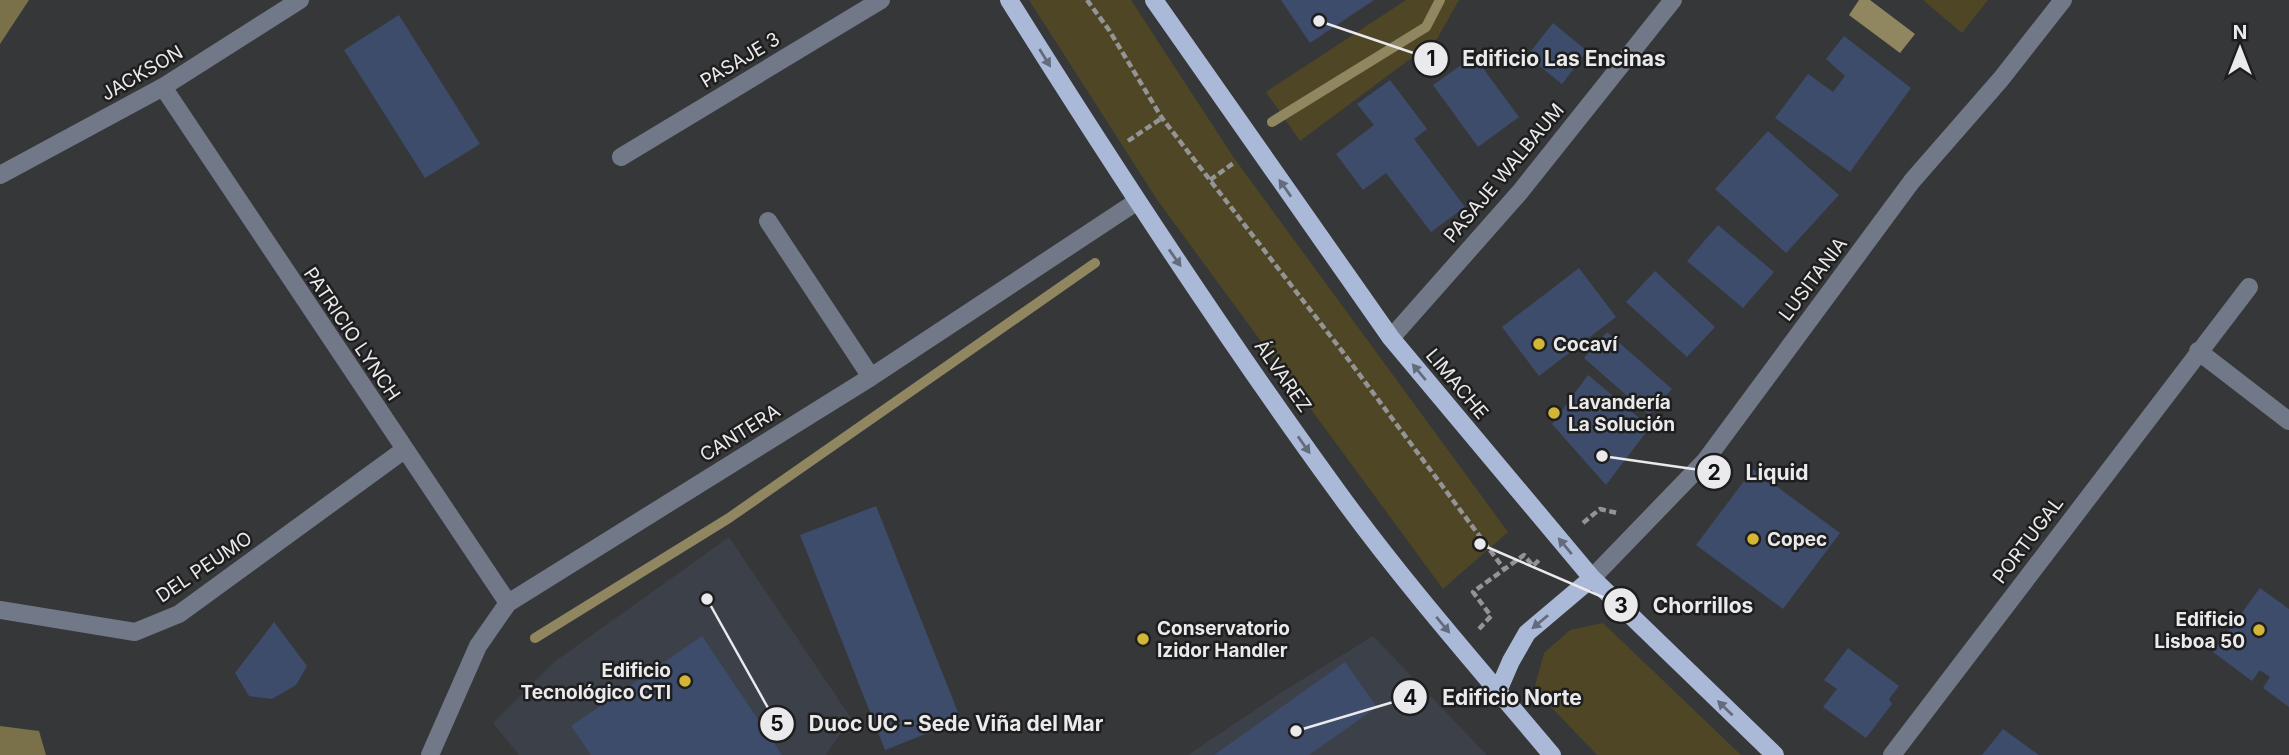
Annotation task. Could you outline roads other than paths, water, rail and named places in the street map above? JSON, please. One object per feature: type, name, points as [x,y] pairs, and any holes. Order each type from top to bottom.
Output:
[{"type":"main road","name":"ÁLVAREZ","points":[[1009,0],[1136,202],[1335,488],[1388,559],[1552,755]]},
{"type":"main road","name":"LIMACHE","points":[[1154,0],[1391,338],[1592,578],[1774,755]]},
{"type":"main road","points":[[1498,691],[1527,633],[1592,578]]},
{"type":"street","name":"JACKSON","points":[[0,175],[163,87],[300,0]]},
{"type":"street","name":"PASAJE 3","points":[[621,157],[880,0]]},
{"type":"street","name":"PASAJE WALBAUM","points":[[1391,338],[1520,192],[1673,0]]},
{"type":"street","name":"LUSITANIA","points":[[1592,578],[1704,461],[1912,181],[2001,79],[2063,0]]},
{"type":"street","name":"PATRICIO LYNCH","points":[[163,87],[508,603]]},
{"type":"street","name":"CANTERA","points":[[430,755],[478,646],[508,603],[871,377],[1136,202]]},
{"type":"street","points":[[768,221],[871,377]]},
{"type":"street","name":"PORTUGAL","points":[[1892,755],[2249,287]]},
{"type":"street","points":[[2198,351],[2289,421]]},
{"type":"street","name":"DEL PEUMO","points":[[0,610],[135,632],[179,614],[404,450]]},
{"type":"waterway","points":[[1272,122],[1426,27],[1440,0]]},
{"type":"waterway","points":[[535,638],[729,518],[1095,263]]},
{"type":"place","name":"Edificio Las Encinas","points":[[1319,21]]},
{"type":"place","name":"Cocaví","points":[[1539,344]]},
{"type":"place","name":"Lavandería La Solución","points":[[1554,413]]},
{"type":"place","name":"Liquid","points":[[1602,456]]},
{"type":"place","name":"Copec","points":[[1753,539]]},
{"type":"place","name":"Chorrillos","points":[[1480,544]]},
{"type":"place","name":"Duoc UC - Sede Viña del Mar","points":[[707,599]]},
{"type":"place","name":"Edificio Lisboa 50","points":[[2259,630]]},
{"type":"place","name":"Conservatorio Izidor Handler","points":[[1143,639]]},
{"type":"place","name":"Edificio Tecnológico CTI","points":[[685,681]]},
{"type":"place","name":"Edificio Norte","points":[[1296,731]]}]
